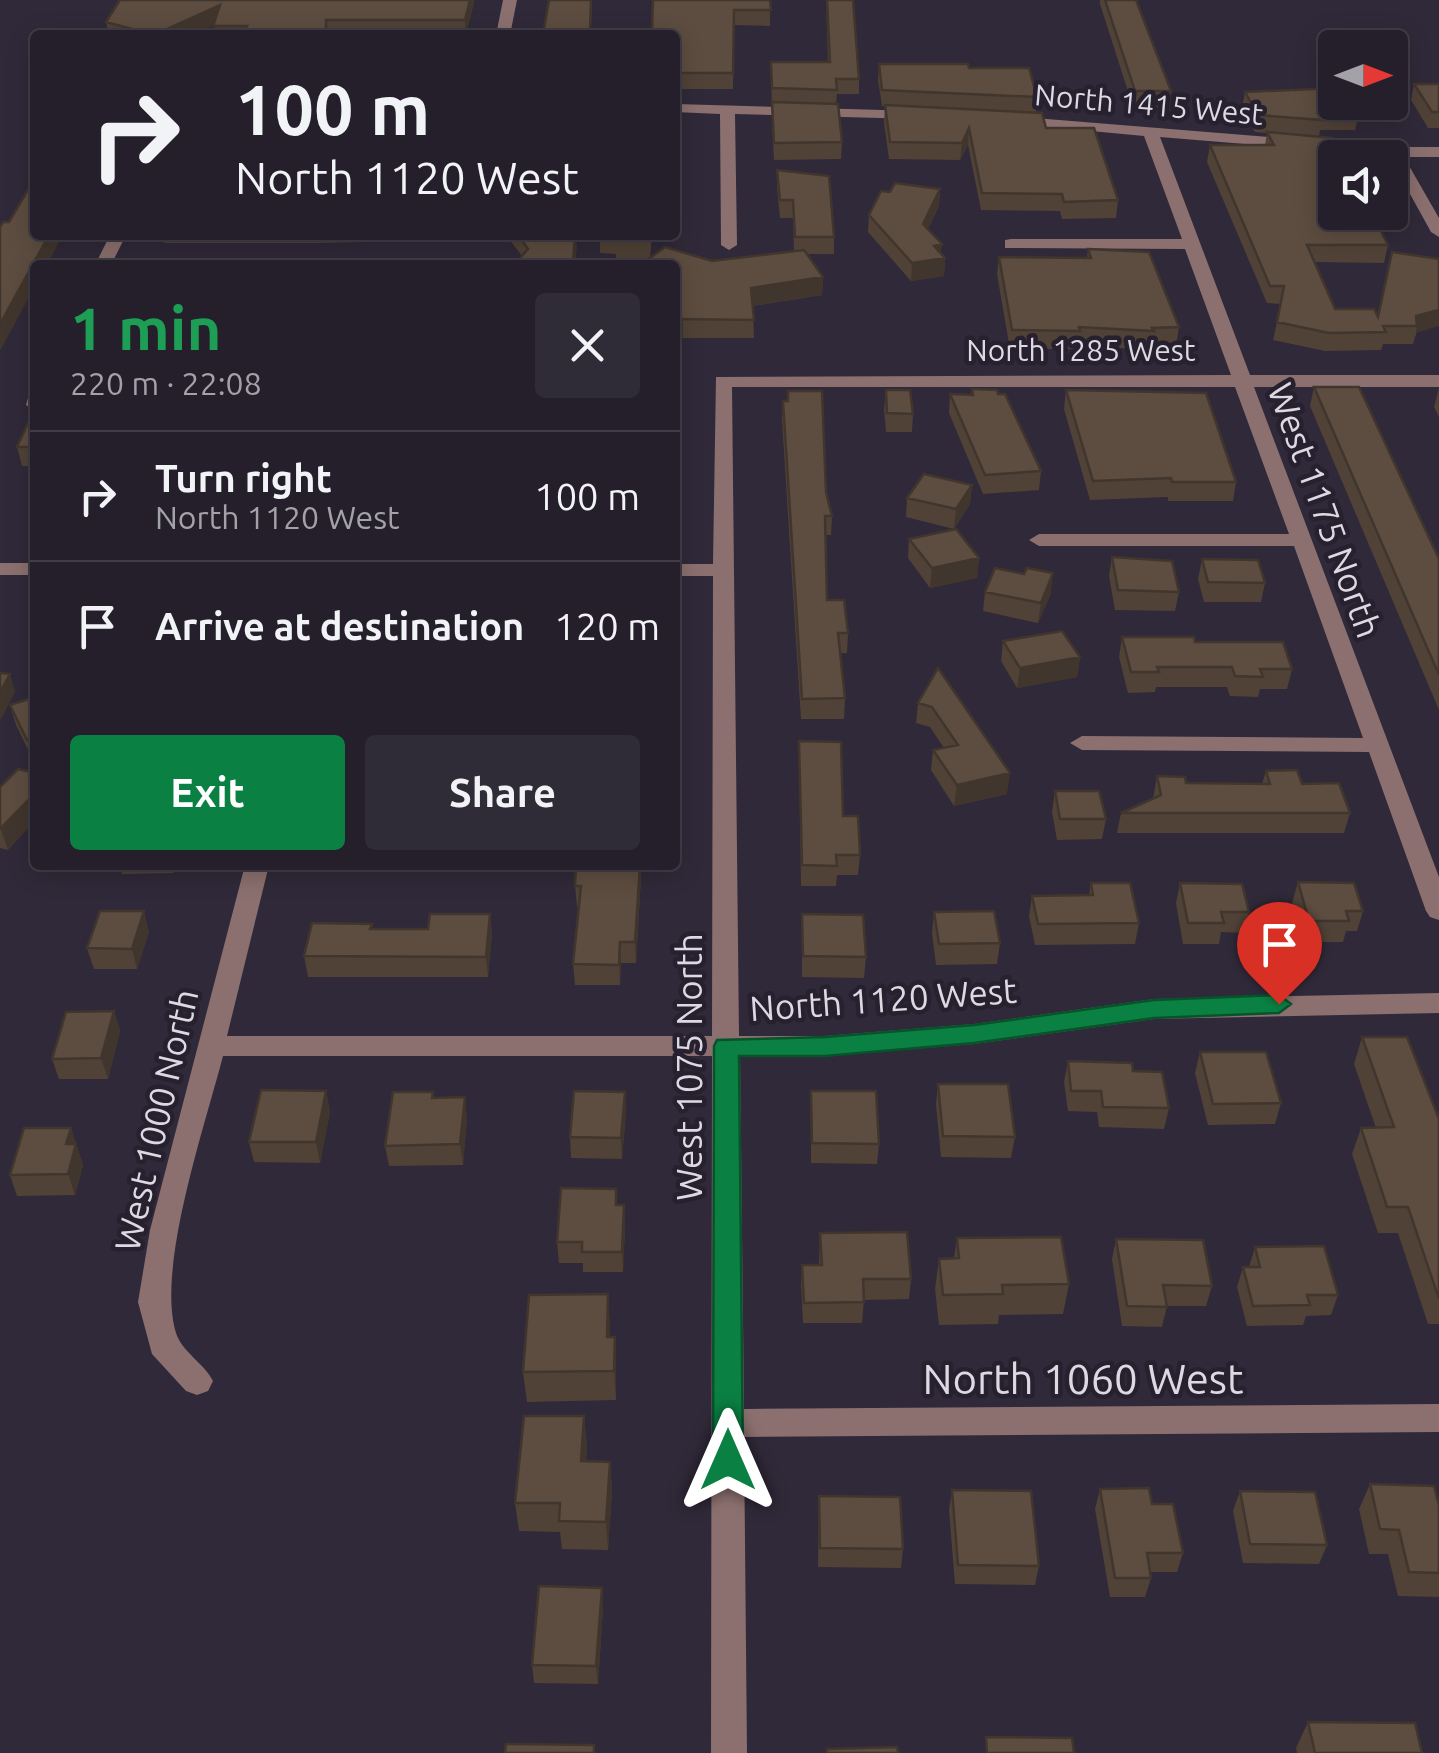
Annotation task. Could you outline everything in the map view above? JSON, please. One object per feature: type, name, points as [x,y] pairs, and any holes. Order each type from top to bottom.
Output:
[{"type":"street","points":[[504,30],[510,0]]},
{"type":"street","points":[[680,108],[925,115]]},
{"type":"street","points":[[727,108],[729,245]]},
{"type":"street","name":"North 1415 West","points":[[985,118],[1318,146]]},
{"type":"street","name":"West 1175 North","points":[[1150,132],[1439,911]]},
{"type":"street","name":"North 1415 West","points":[[1408,152],[1439,152]]},
{"type":"street","points":[[1408,177],[1439,232]]},
{"type":"street","points":[[1010,244],[1192,244]]},
{"type":"street","name":"North 1285 West","points":[[723,381],[1439,381]]},
{"type":"street","name":"West 1075 North","points":[[723,381],[730,1753]]},
{"type":"street","points":[[1039,540],[1302,540]]},
{"type":"street","points":[[0,569],[30,569]]},
{"type":"street","points":[[680,570],[724,570]]},
{"type":"street","points":[[1082,744],[1378,745]]},
{"type":"street","name":"West 1000 North","points":[[197,1381],[163,1345],[152,1302],[165,1230],[256,870]]},
{"type":"street","name":"North 1120 West","points":[[211,1046],[825,1046],[974,1034],[1154,1009],[1439,1003]]},
{"type":"street","name":"North 1060 West","points":[[728,1423],[1439,1418]]},
{"type":"building","points":[[120,0],[470,0],[465,20],[326,20],[326,30],[213,26],[220,5],[165,30],[136,30],[106,22]]},
{"type":"building","points":[[549,0],[591,0],[590,29],[652,29],[653,0],[770,0],[771,10],[734,10],[733,73],[680,73],[680,30],[544,30]]},
{"type":"building","points":[[827,0],[853,0],[859,79],[836,79],[837,90],[772,88],[771,62],[830,62]]},
{"type":"building","points":[[1105,0],[1136,0],[1171,91],[1135,91]]},
{"type":"building","points":[[879,64],[1029,68],[1037,97],[882,90]]},
{"type":"building","points":[[1414,84],[1439,84],[1439,112],[1432,112]]},
{"type":"building","points":[[1318,89],[1318,120],[1258,115],[1245,92]]},
{"type":"building","points":[[772,102],[838,104],[842,142],[774,143]]},
{"type":"building","points":[[885,105],[1042,113],[1046,128],[1094,128],[1118,200],[1064,202],[1062,194],[982,193],[969,128],[962,143],[890,142]]},
{"type":"building","points":[[1267,132],[1333,138],[1318,140],[1318,230],[1380,230],[1388,245],[1307,245],[1335,309],[1374,309],[1378,317],[1392,252],[1439,259],[1439,310],[1416,316],[1417,326],[1383,326],[1386,332],[1329,333],[1277,322],[1284,286],[1270,286],[1210,145],[1274,145]]},
{"type":"building","points":[[777,170],[829,176],[834,237],[795,237],[793,200],[780,200]]},
{"type":"building","points":[[895,183],[940,189],[923,224],[942,244],[934,246],[945,258],[912,263],[869,215],[881,191],[890,192]]},
{"type":"building","points":[[30,186],[30,240],[46,240],[35,260],[30,260],[30,270],[0,324],[0,227],[9,222]]},
{"type":"building","points":[[522,240],[575,240],[573,260],[518,260],[528,249]]},
{"type":"building","points":[[665,247],[712,261],[804,250],[823,277],[751,288],[754,320],[680,321],[680,260],[647,260]]},
{"type":"building","points":[[1088,249],[1149,252],[1179,327],[1152,328],[1154,331],[1079,327],[1080,331],[1012,330],[999,257],[1091,258]]},
{"type":"building","points":[[1314,387],[1359,387],[1439,559],[1439,675]]},
{"type":"building","points":[[972,389],[1005,394],[1041,471],[985,475],[950,394],[973,395]]},
{"type":"building","points":[[886,390],[910,390],[913,414],[887,413]]},
{"type":"building","points":[[1066,390],[1206,393],[1236,482],[1172,482],[1171,478],[1093,481]]},
{"type":"building","points":[[788,391],[822,391],[826,492],[832,516],[825,516],[827,600],[844,600],[848,633],[838,633],[845,698],[802,699],[783,401],[788,401]]},
{"type":"building","points":[[28,423],[30,423],[30,447],[17,447]]},
{"type":"building","points":[[924,474],[972,485],[956,509],[907,498]]},
{"type":"building","points":[[956,529],[979,558],[932,568],[909,539]]},
{"type":"building","points":[[1112,557],[1172,561],[1179,592],[1118,590]]},
{"type":"building","points":[[1202,559],[1258,560],[1265,583],[1208,582]]},
{"type":"building","points":[[995,568],[1024,574],[1027,568],[1053,573],[1041,603],[985,592]]},
{"type":"building","points":[[1062,631],[1080,657],[1020,668],[1003,641]]},
{"type":"building","points":[[1122,637],[1283,642],[1292,669],[1260,669],[1263,677],[1235,676],[1232,667],[1157,667],[1159,672],[1131,672]]},
{"type":"building","points":[[938,668],[1010,773],[957,785],[933,750],[958,745],[932,707],[918,703]]},
{"type":"building","points":[[0,673],[10,674],[0,692]]},
{"type":"building","points":[[30,699],[30,739],[27,740],[10,705]]},
{"type":"building","points":[[799,741],[841,742],[843,816],[858,816],[860,855],[836,855],[837,866],[802,865]]},
{"type":"building","points":[[18,769],[30,772],[30,798],[0,829],[0,787]]},
{"type":"building","points":[[1297,770],[1302,784],[1339,783],[1350,813],[1121,813],[1161,795],[1157,776],[1185,777],[1186,783],[1270,784],[1266,771]]},
{"type":"building","points":[[1055,791],[1099,791],[1106,819],[1060,819]]},
{"type":"building","points":[[576,870],[640,870],[635,942],[620,942],[619,965],[573,964],[581,886],[575,886]]},
{"type":"building","points":[[1298,882],[1354,883],[1363,911],[1346,911],[1349,921],[1309,921]]},
{"type":"building","points":[[1091,883],[1130,883],[1139,923],[1038,924],[1032,896],[1093,895]]},
{"type":"building","points":[[1180,883],[1242,884],[1249,912],[1221,912],[1224,923],[1188,923]]},
{"type":"building","points":[[100,911],[144,911],[132,949],[87,948]]},
{"type":"building","points":[[994,911],[1000,943],[939,944],[934,912]]},
{"type":"building","points":[[430,914],[490,914],[486,957],[304,956],[312,923],[428,929]]},
{"type":"building","points":[[802,914],[863,915],[866,957],[803,956]]},
{"type":"building","points":[[114,1011],[101,1058],[52,1059],[66,1012]]},
{"type":"building","points":[[1362,1037],[1407,1037],[1439,1119],[1439,1299],[1408,1207],[1387,1207],[1361,1128],[1394,1127]]},
{"type":"building","points":[[1200,1052],[1266,1052],[1281,1103],[1213,1104]]},
{"type":"building","points":[[1068,1061],[1132,1063],[1133,1071],[1162,1072],[1169,1108],[1103,1107],[1101,1091],[1071,1091]]},
{"type":"building","points":[[938,1084],[1008,1084],[1015,1137],[943,1136]]},
{"type":"building","points":[[261,1090],[326,1091],[316,1142],[249,1142]]},
{"type":"building","points":[[574,1091],[625,1092],[621,1138],[570,1137]]},
{"type":"building","points":[[811,1091],[876,1091],[879,1144],[812,1143]]},
{"type":"building","points":[[393,1092],[433,1092],[432,1098],[465,1097],[460,1144],[385,1146]]},
{"type":"building","points":[[24,1128],[71,1128],[66,1144],[76,1144],[68,1174],[10,1175]]},
{"type":"building","points":[[561,1188],[616,1189],[616,1205],[624,1205],[622,1252],[582,1252],[582,1242],[557,1242]]},
{"type":"building","points":[[907,1232],[911,1279],[863,1279],[864,1302],[804,1303],[802,1265],[822,1265],[820,1233]]},
{"type":"building","points":[[1061,1237],[1069,1284],[1002,1285],[1003,1294],[943,1295],[939,1259],[959,1258],[957,1238]]},
{"type":"building","points":[[1116,1239],[1203,1240],[1212,1286],[1163,1285],[1167,1307],[1127,1306]]},
{"type":"building","points":[[1324,1246],[1338,1295],[1307,1295],[1310,1305],[1253,1306],[1243,1267],[1260,1267],[1255,1247]]},
{"type":"building","points":[[608,1294],[607,1337],[615,1337],[614,1371],[523,1372],[529,1295]]},
{"type":"building","points":[[524,1416],[584,1416],[581,1461],[610,1462],[606,1522],[559,1521],[560,1503],[515,1503]]},
{"type":"building","points":[[1370,1484],[1434,1486],[1439,1506],[1439,1573],[1409,1572],[1399,1530],[1380,1529]]},
{"type":"building","points":[[1149,1488],[1152,1504],[1173,1504],[1183,1553],[1147,1553],[1151,1578],[1115,1578],[1100,1489]]},
{"type":"building","points":[[952,1490],[1031,1491],[1039,1566],[958,1565]]},
{"type":"building","points":[[1240,1491],[1315,1492],[1327,1545],[1250,1544]]},
{"type":"building","points":[[819,1496],[900,1497],[903,1549],[820,1548]]},
{"type":"building","points":[[539,1586],[602,1588],[596,1666],[532,1665]]},
{"type":"building","points":[[1308,1722],[1415,1723],[1422,1753],[1315,1753]]},
{"type":"building","points":[[986,1737],[1072,1738],[1074,1753],[987,1753]]},
{"type":"building","points":[[506,1744],[594,1745],[594,1753],[505,1753]]},
{"type":"building","points":[[897,1747],[898,1753],[827,1753],[827,1749]]},
{"type":"route","points":[[728,1460],[726,1046],[825,1046],[974,1034],[1154,1009],[1279,1004]]}]
